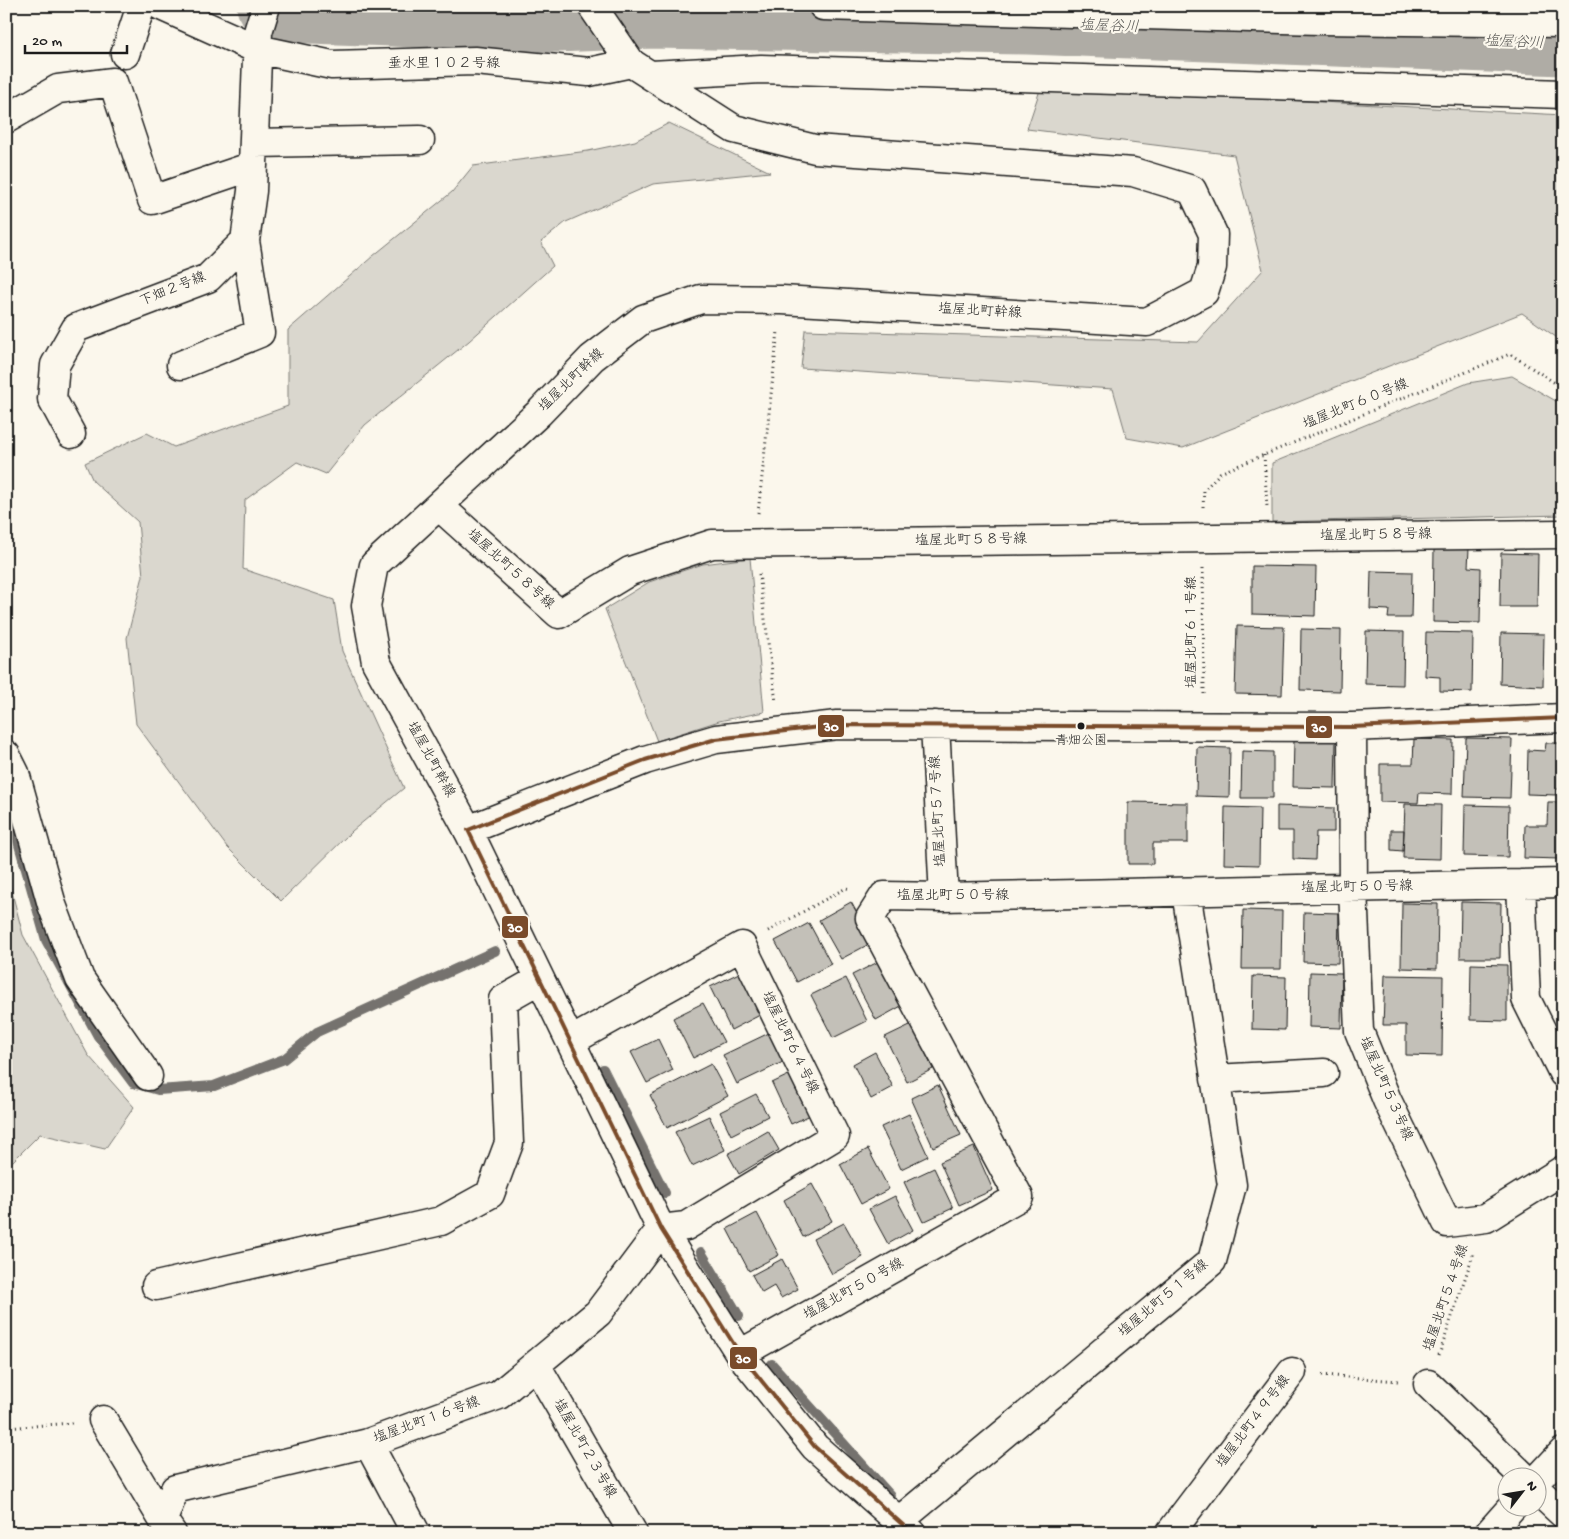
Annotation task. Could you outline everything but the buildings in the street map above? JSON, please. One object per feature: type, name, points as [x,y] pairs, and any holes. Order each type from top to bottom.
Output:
[{"type":"street","points":[[125,54],[141,6]]},
{"type":"street","name":"垂水里１０２号線","points":[[160,6],[332,65],[475,62],[589,72],[641,69],[761,69],[1563,94]]},
{"type":"street","points":[[181,364],[260,333],[245,240],[254,155],[258,40],[266,6]]},
{"type":"street","name":"塩屋北町幹線","points":[[592,6],[641,69],[734,129],[815,149],[1133,172],[1192,190],[1213,234],[1212,267],[1204,292],[1147,322],[782,300],[701,299],[643,319],[592,358],[539,413],[374,565],[366,606],[376,662],[468,830],[661,1228],[740,1354],[816,1446],[905,1527]]},
{"type":"street","points":[[823,6],[1320,20],[1563,23]]},
{"type":"street","points":[[6,119],[58,89],[113,82],[152,200],[254,155],[420,140]]},
{"type":"street","name":"下畑２号線","points":[[71,434],[52,399],[55,365],[76,328],[208,278],[245,240]]},
{"type":"street","name":"塩屋北町５８号線","points":[[439,506],[559,614],[630,571],[712,544],[1563,534]]},
{"type":"street","points":[[468,830],[645,760],[716,738],[837,724],[1352,727],[1563,718]]},
{"type":"street","name":"塩屋北町５７号線","points":[[935,725],[944,897]]},
{"type":"street","name":"塩屋北町５３号線","points":[[1352,727],[1353,888],[1359,1031],[1447,1224],[1486,1218],[1563,1170]]},
{"type":"street","points":[[6,755],[15,773],[52,905],[80,979],[148,1076]]},
{"type":"street","name":"塩屋北町５０号線","points":[[740,1354],[1018,1197],[870,918],[884,896],[944,897],[1563,883]]},
{"type":"street","points":[[1521,884],[1526,999],[1563,1072]]},
{"type":"street","name":"塩屋北町５１号線","points":[[905,1527],[1212,1261],[1232,1185],[1186,892]]},
{"type":"street","points":[[571,1041],[742,946]]},
{"type":"street","name":"塩屋北町６４号線","points":[[661,1228],[686,1226],[835,1136],[742,946]]},
{"type":"street","points":[[156,1286],[441,1221],[490,1194],[509,1143],[503,1000],[540,979]]},
{"type":"street","points":[[1215,1079],[1324,1073]]},
{"type":"street","name":"塩屋北町１６号線","points":[[168,1526],[174,1489],[368,1443],[499,1395],[598,1314],[661,1228]]},
{"type":"street","name":"塩屋北町２３号線","points":[[536,1365],[633,1533]]},
{"type":"street","name":"塩屋北町４９号線","points":[[1170,1533],[1292,1372]]},
{"type":"street","points":[[1437,1393],[1513,1466]]},
{"type":"street","points":[[103,1420],[168,1526]]},
{"type":"street","points":[[368,1443],[416,1533]]},
{"type":"street","points":[[1546,1470],[1563,1452]]},
{"type":"street","points":[[1546,1498],[1563,1514]]},
{"type":"street","points":[[1489,1533],[1504,1516]]},
{"type":"path","name":"塩屋北町６０号線","points":[[1203,538],[1204,490],[1220,473],[1510,354],[1563,388]]},
{"type":"path","points":[[1264,455],[1268,538]]},
{"type":"path","name":"塩屋北町６１号線","points":[[1203,538],[1204,726]]},
{"type":"path","points":[[742,946],[846,888],[884,896]]},
{"type":"path","name":"塩屋北町５４号線","points":[[1437,1393],[1486,1218]]},
{"type":"path","name":"塩屋北町４９号線","points":[[1292,1372],[1437,1393]]},
{"type":"path","points":[[6,1428],[103,1420]]},
{"type":"shaded area","points":[[1041,87],[1563,115],[1563,342],[1522,313],[1183,448],[1127,438],[1113,389],[801,368],[805,330],[1198,342],[1263,270],[1234,155],[1027,129]]},
{"type":"shaded area","points":[[669,123],[770,172],[653,184],[566,222],[541,242],[553,266],[469,341],[365,425],[326,474],[297,462],[245,500],[243,569],[334,600],[342,651],[404,788],[352,831],[281,901],[227,847],[136,724],[127,638],[143,576],[138,522],[93,481],[85,463],[147,433],[174,447],[288,406],[288,330],[373,256],[452,192],[473,166],[588,151],[635,141]]},
{"type":"shaded area","points":[[1512,376],[1563,405],[1563,515],[1272,522],[1272,463],[1468,383]]},
{"type":"shaded area","points":[[750,558],[764,712],[719,721],[657,741],[605,609],[649,582],[703,564]]},
{"type":"shaded area","points":[[6,869],[23,935],[88,1055],[134,1107],[105,1149],[40,1134],[6,1168]]},
{"type":"waterway","name":"塩屋谷川","points":[[267,6],[282,12],[556,22],[653,18],[1028,24],[1563,45]]},
{"type":"waterway","points":[[6,799],[46,940],[98,1036],[133,1083],[158,1090],[214,1086],[284,1059],[317,1032],[495,951]]},
{"type":"waterway","points":[[603,1069],[665,1193]]},
{"type":"waterway","points":[[701,1252],[739,1316]]},
{"type":"waterway","points":[[772,1364],[890,1495]]},
{"type":"transit line","name":"30","points":[[912,1533],[815,1447],[740,1354],[661,1229],[468,830],[645,760],[716,739],[837,725],[1352,727],[1563,718]]},
{"type":"place","name":"青畑公園","points":[[1081,726]]}]
